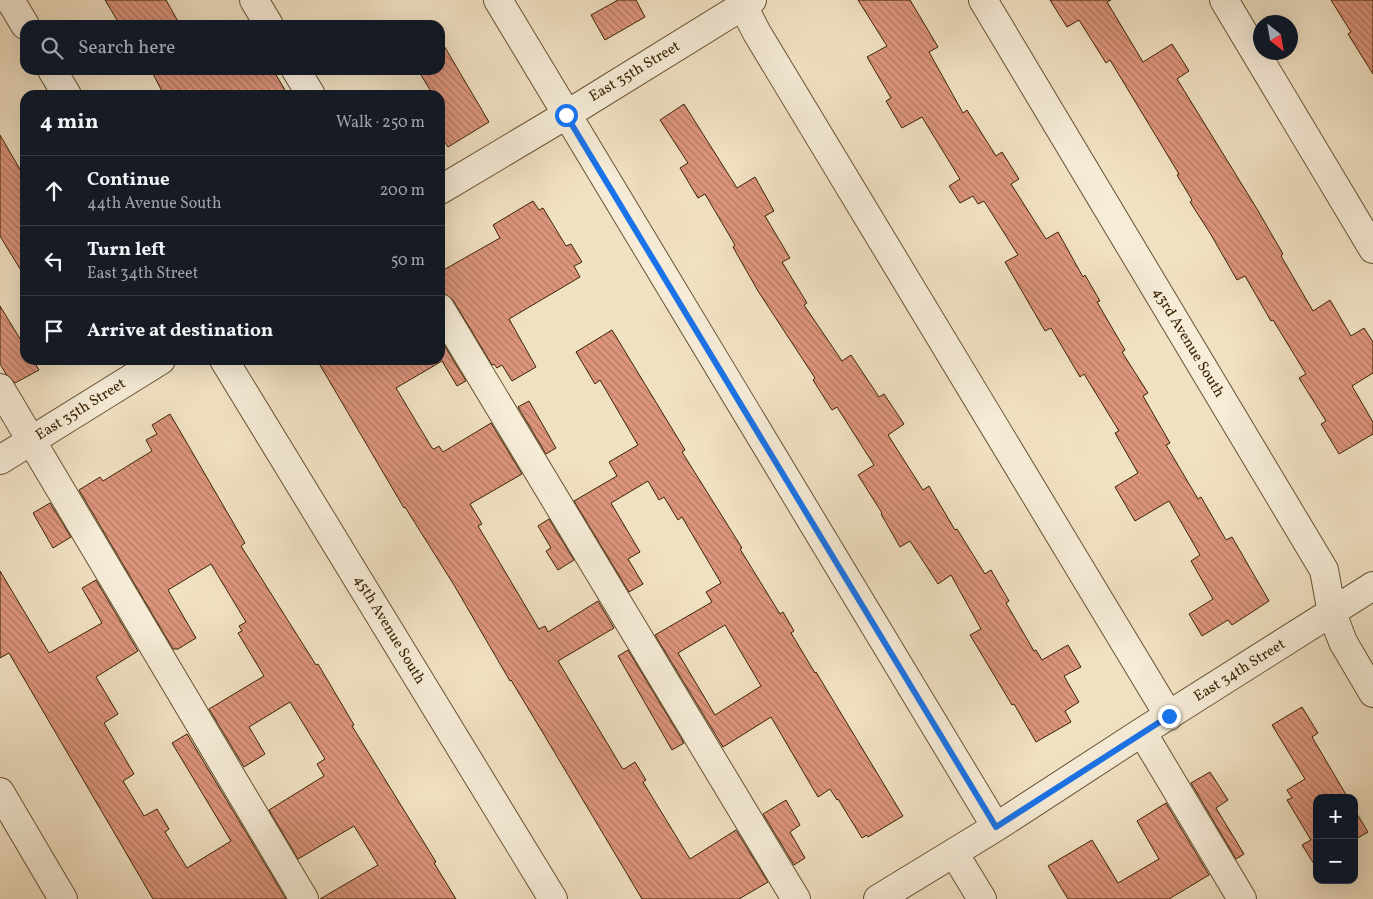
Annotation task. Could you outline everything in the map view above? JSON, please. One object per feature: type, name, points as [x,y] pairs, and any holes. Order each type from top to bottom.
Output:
[{"type":"street","points":[[10,0],[22,20]]},
{"type":"street","points":[[254,0],[266,20]]},
{"type":"street","points":[[498,0],[996,827]]},
{"type":"street","name":"43rd Avenue South","points":[[982,0],[1324,570],[1332,613],[1343,642],[1373,693]]},
{"type":"street","points":[[1224,0],[1373,249]]},
{"type":"street","points":[[745,2],[762,42],[1169,716]]},
{"type":"street","name":"East 35th Street","points":[[445,187],[566,115],[745,2]]},
{"type":"street","points":[[55,75],[64,90]]},
{"type":"street","points":[[299,75],[308,90]]},
{"type":"street","points":[[445,316],[796,899]]},
{"type":"street","name":"East 35th Street","points":[[0,460],[154,365]]},
{"type":"street","name":"45th Avenue South","points":[[227,365],[553,899]]},
{"type":"street","points":[[0,388],[304,899]]},
{"type":"street","name":"East 34th Street","points":[[878,899],[996,827],[1373,586]]},
{"type":"street","points":[[1142,732],[1242,899]]},
{"type":"street","points":[[0,792],[63,899]]},
{"type":"street","points":[[954,853],[982,899]]},
{"type":"building","points":[[105,0],[166,0],[177,20],[117,20]]},
{"type":"building","points":[[618,0],[636,0],[645,17],[605,40],[591,15]]},
{"type":"building","points":[[858,0],[910,0],[938,47],[929,52],[963,113],[967,110],[996,156],[1002,152],[1019,179],[1011,184],[1046,239],[1058,232],[1083,277],[1085,275],[1100,301],[1097,302],[1125,350],[1122,352],[1148,393],[1143,396],[1170,443],[1166,445],[1198,499],[1201,497],[1226,540],[1232,537],[1269,601],[1232,625],[1228,620],[1202,636],[1189,614],[1213,599],[1191,561],[1200,555],[1169,501],[1135,521],[1115,487],[1138,473],[1115,433],[1119,431],[1084,374],[1080,377],[1051,328],[1045,331],[1005,262],[1018,255],[984,201],[978,204],[973,196],[960,203],[949,186],[960,179],[922,117],[902,128],[886,101],[891,98],[867,57],[887,46]]},
{"type":"building","points":[[1050,0],[1111,0],[1107,2],[1143,62],[1172,44],[1189,71],[1177,79],[1257,209],[1283,254],[1281,256],[1313,311],[1330,300],[1351,336],[1364,328],[1373,342],[1373,373],[1352,386],[1373,422],[1373,434],[1339,454],[1321,424],[1326,421],[1299,378],[1306,374],[1273,320],[1271,321],[1245,276],[1237,280],[1190,202],[1192,200],[1177,175],[1179,174],[1110,60],[1106,63],[1079,20],[1067,27]]},
{"type":"building","points":[[1331,0],[1373,0],[1373,74],[1348,34],[1351,32]]},
{"type":"building","points":[[445,47],[489,122],[448,147],[445,142],[445,90],[430,90],[421,75],[445,75]]},
{"type":"building","points":[[154,75],[276,75],[285,90],[161,90]]},
{"type":"building","points":[[684,104],[737,188],[755,177],[774,211],[765,216],[790,258],[782,262],[807,303],[804,305],[842,361],[851,355],[879,397],[884,394],[904,424],[888,435],[923,490],[929,486],[955,530],[957,529],[985,574],[991,570],[1009,601],[1006,603],[1034,651],[1036,650],[1042,660],[1068,645],[1081,667],[1064,676],[1079,702],[1065,711],[1071,722],[1036,742],[970,635],[981,629],[951,575],[938,584],[910,541],[900,547],[882,513],[858,475],[874,465],[837,407],[832,410],[813,380],[815,378],[758,291],[733,247],[735,245],[705,194],[698,198],[680,168],[688,163],[660,120]]},
{"type":"building","points":[[0,135],[20,169],[20,269],[0,236]]},
{"type":"building","points":[[533,201],[539,210],[543,208],[566,246],[571,244],[582,262],[574,266],[580,277],[509,319],[536,367],[512,381],[502,365],[497,368],[494,364],[492,365],[453,300],[445,294],[445,269],[500,238],[493,225]]},
{"type":"building","points":[[0,306],[20,339],[20,365],[36,365],[39,370],[15,383],[0,364]]},
{"type":"building","points":[[612,330],[685,450],[682,452],[742,548],[740,549],[780,614],[783,612],[794,631],[791,633],[903,816],[868,837],[867,835],[862,838],[830,789],[818,797],[771,717],[723,747],[655,635],[712,602],[706,592],[721,583],[682,517],[678,520],[664,497],[659,500],[648,481],[611,503],[640,552],[628,559],[643,584],[629,592],[574,501],[617,476],[609,462],[638,445],[600,380],[595,384],[576,352]],"holes":[[[725,625],[761,686],[715,715],[678,653]]]},
{"type":"building","points":[[445,346],[466,381],[457,386],[444,365]]},
{"type":"building","points":[[320,365],[435,365],[396,388],[434,449],[439,446],[443,452],[491,423],[522,474],[470,504],[482,524],[478,526],[539,629],[545,626],[548,632],[598,601],[614,628],[558,661],[622,768],[624,769],[635,762],[646,780],[643,782],[690,859],[736,830],[768,882],[739,899],[642,899],[454,585],[404,508]]},
{"type":"building","points":[[529,401],[556,448],[546,454],[518,407]]},
{"type":"building","points":[[170,414],[245,543],[241,546],[316,665],[318,664],[354,725],[352,726],[436,862],[434,863],[456,899],[320,899],[378,865],[354,826],[298,859],[269,810],[324,776],[317,764],[325,759],[290,702],[249,727],[265,754],[244,767],[209,709],[264,676],[238,633],[242,631],[239,626],[246,622],[211,564],[168,590],[196,638],[178,649],[173,649],[79,490],[100,477],[103,481],[152,451],[146,440],[157,434],[152,425]]},
{"type":"building","points":[[50,503],[71,537],[53,548],[33,513]]},
{"type":"building","points":[[549,519],[574,560],[558,570],[546,551],[551,548],[538,526]]},
{"type":"building","points":[[0,571],[49,653],[102,623],[82,588],[96,580],[138,651],[96,677],[118,714],[104,723],[134,774],[123,781],[144,816],[157,809],[169,829],[165,832],[187,868],[231,841],[172,743],[187,734],[286,899],[153,899],[9,653],[0,658]]},
{"type":"building","points":[[628,650],[684,743],[672,750],[618,656]]},
{"type":"building","points":[[1302,707],[1318,733],[1312,737],[1346,794],[1313,794],[1313,862],[1302,845],[1311,840],[1287,800],[1292,798],[1287,790],[1305,779],[1272,725]]},
{"type":"building","points":[[1210,772],[1228,800],[1216,808],[1244,854],[1236,859],[1191,783]]},
{"type":"building","points":[[786,800],[800,825],[790,832],[805,858],[794,865],[763,814]]},
{"type":"building","points":[[1166,803],[1209,875],[1169,899],[1068,899],[1048,866],[1092,840],[1118,883],[1159,859],[1137,821]]},
{"type":"building","points":[[1358,816],[1368,832],[1358,838]]},
{"type":"route","points":[[566,115],[996,827],[1169,716]]}]
